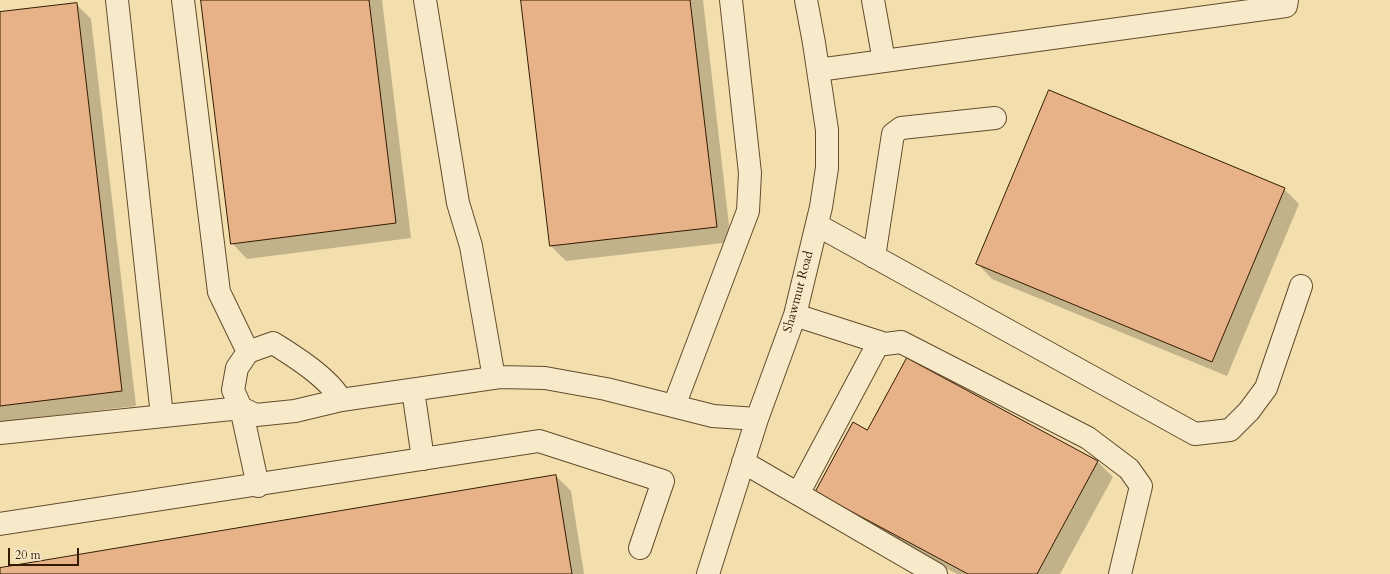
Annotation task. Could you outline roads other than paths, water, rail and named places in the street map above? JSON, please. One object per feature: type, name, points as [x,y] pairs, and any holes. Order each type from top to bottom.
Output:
[{"type":"street","points":[[117,0],[162,416]]},
{"type":"street","points":[[183,0],[219,292],[248,352]]},
{"type":"street","points":[[425,0],[458,203],[471,246],[494,378]]},
{"type":"street","points":[[674,406],[750,203],[750,173],[731,0]]},
{"type":"street","name":"Shawmut Road","points":[[711,573],[757,418],[795,315],[821,207],[827,160],[827,130],[806,0]]},
{"type":"street","points":[[873,0],[884,61]]},
{"type":"street","points":[[818,70],[1286,6],[1287,0]]},
{"type":"street","points":[[874,257],[893,134],[901,128],[995,118]]},
{"type":"street","points":[[817,225],[1195,434],[1230,430],[1250,411],[1266,388],[1301,286]]},
{"type":"street","points":[[795,315],[884,344],[901,342],[1088,438],[1129,469],[1141,486],[1120,574]]},
{"type":"street","points":[[798,494],[879,342]]},
{"type":"street","points":[[258,486],[241,408],[232,390],[237,368],[248,352],[273,344],[296,357],[322,380],[341,400]]},
{"type":"street","points":[[0,433],[241,408],[256,415],[295,411],[341,400],[494,378],[545,378],[606,389],[713,416],[757,418]]},
{"type":"street","points":[[413,390],[423,459]]},
{"type":"street","points":[[0,524],[258,486],[539,441],[663,481],[640,548]]},
{"type":"street","points":[[744,462],[936,574]]}]
